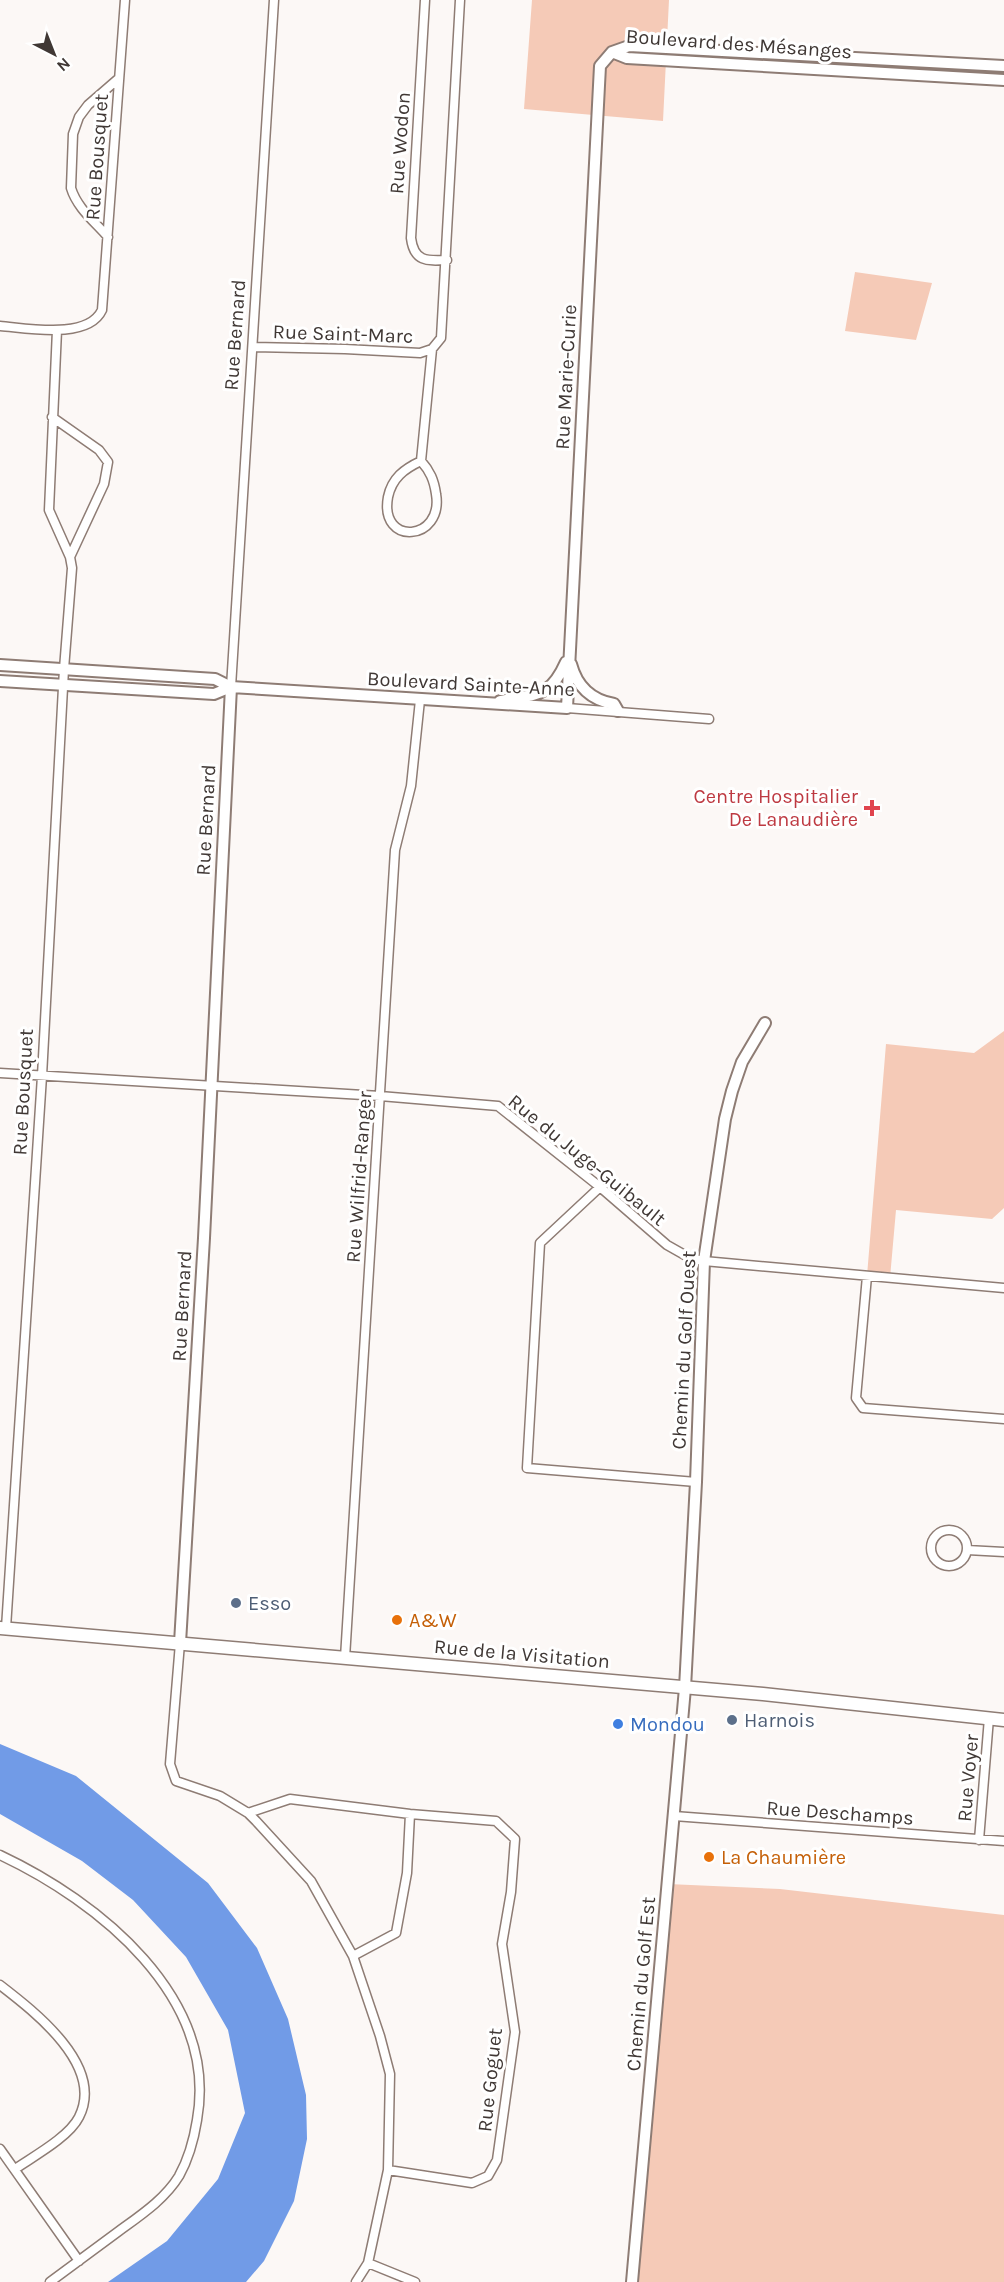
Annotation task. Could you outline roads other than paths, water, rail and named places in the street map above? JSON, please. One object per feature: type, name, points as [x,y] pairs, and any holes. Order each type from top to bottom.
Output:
[{"type":"main road","name":"Rue de la Visitation","points":[[3,1628],[763,1694],[1004,1720]]},
{"type":"street","name":"Rue Bousquet","points":[[3,1628],[42,1076],[63,685],[72,568],[70,557],[49,510],[57,330],[86,326],[98,319],[102,310],[124,0]]},
{"type":"street","name":"Rue Bernard","points":[[180,1643],[231,687],[274,0]]},
{"type":"street","name":"Rue Wodon","points":[[425,0],[411,238],[417,255],[425,261],[447,260]]},
{"type":"street","points":[[421,461],[403,470],[391,486],[387,501],[388,515],[392,524],[401,531],[413,533],[426,526],[436,513],[435,485],[430,472],[421,461],[432,350],[441,338],[460,0]]},
{"type":"street","name":"Boulevard des Mésanges","points":[[612,52],[629,46],[1004,66]]},
{"type":"street","name":"Boulevard des Mésanges","points":[[612,52],[627,58],[1004,80]]},
{"type":"street","name":"Rue Marie-Curie","points":[[567,708],[600,66],[612,52]]},
{"type":"street","name":"Rue Bousquet","points":[[108,237],[79,205],[71,188],[73,134],[81,112],[118,80]]},
{"type":"street","points":[[0,326],[57,330]]},
{"type":"street","name":"Rue Saint-Marc","points":[[253,347],[345,349],[420,354],[432,350]]},
{"type":"street","name":"Rue Bousquet","points":[[52,417],[99,450],[108,462],[104,484],[70,557]]},
{"type":"street","points":[[490,704],[518,697],[530,697],[547,690],[563,668],[570,641]]},
{"type":"street","points":[[569,656],[573,673],[582,686],[600,702],[614,704],[618,711]]},
{"type":"street","name":"Boulevard Sainte-Anne","points":[[0,665],[215,679],[231,687],[618,711],[709,719]]},
{"type":"street","name":"Boulevard Sainte-Anne","points":[[0,681],[214,694],[231,687]]},
{"type":"street","name":"Rue Wilfrid-Ranger","points":[[345,1658],[395,850],[411,786],[420,700]]},
{"type":"street","name":"Chemin du Golf Ouest","points":[[685,1689],[704,1262],[725,1119],[732,1091],[742,1062],[765,1023]]},
{"type":"street","name":"Rue du Juge-Guibault","points":[[0,1073],[380,1096],[498,1106],[600,1187],[667,1245],[690,1258],[704,1262],[1004,1288]]},
{"type":"street","points":[[600,1187],[540,1243],[527,1468],[696,1482]]},
{"type":"street","points":[[867,1276],[856,1398],[863,1408],[1004,1419]]},
{"type":"street","points":[[950,1529],[965,1538],[967,1550],[962,1561],[944,1566],[934,1559],[930,1547],[934,1536],[950,1529]]},
{"type":"street","points":[[967,1550],[1004,1552]]},
{"type":"street","points":[[180,1643],[170,1764],[176,1781],[220,1796],[248,1813],[311,1881],[353,1956],[380,2036],[390,2074],[388,2170],[368,2262],[356,2282]]},
{"type":"street","name":"Chemin du Golf Est","points":[[632,2282],[685,1689]]},
{"type":"street","name":"Rue Voyer","points":[[979,1840],[989,1718]]},
{"type":"street","name":"Rue Goguet","points":[[248,1813],[290,1799],[410,1814],[496,1821],[516,1839],[511,1892],[502,1944],[515,2032],[497,2160],[488,2176],[472,2183],[388,2170]]},
{"type":"street","points":[[353,1956],[396,1934],[407,1873],[410,1814]]},
{"type":"street","name":"Rue Deschamps","points":[[674,1816],[1004,1841]]},
{"type":"street","points":[[0,1855],[24,1866],[86,1905],[126,1940],[155,1970],[175,2002],[198,2067],[199,2111],[192,2146],[179,2176],[158,2202],[50,2282]]},
{"type":"street","points":[[0,1985],[38,2017],[74,2057],[84,2078],[83,2102],[79,2117],[68,2131],[15,2169]]},
{"type":"street","points":[[0,2149],[79,2261]]},
{"type":"street","points":[[368,2262],[415,2282]]},
{"type":"water","points":[[0,1744],[76,1776],[208,1883],[257,1948],[288,2019],[306,2095],[307,2139],[294,2201],[264,2261],[246,2282],[108,2282],[167,2241],[218,2179],[245,2113],[228,2030],[186,1957],[133,1900],[82,1861],[0,1814]]},
{"type":"place","name":"Centre Hospitalier De Lanaudière","points":[[872,808]]},
{"type":"place","name":"Esso","points":[[236,1603]]},
{"type":"place","name":"A&W","points":[[397,1620]]},
{"type":"place","name":"Harnois","points":[[732,1720]]},
{"type":"place","name":"Mondou","points":[[618,1724]]},
{"type":"place","name":"La Chaumière","points":[[709,1857]]}]
